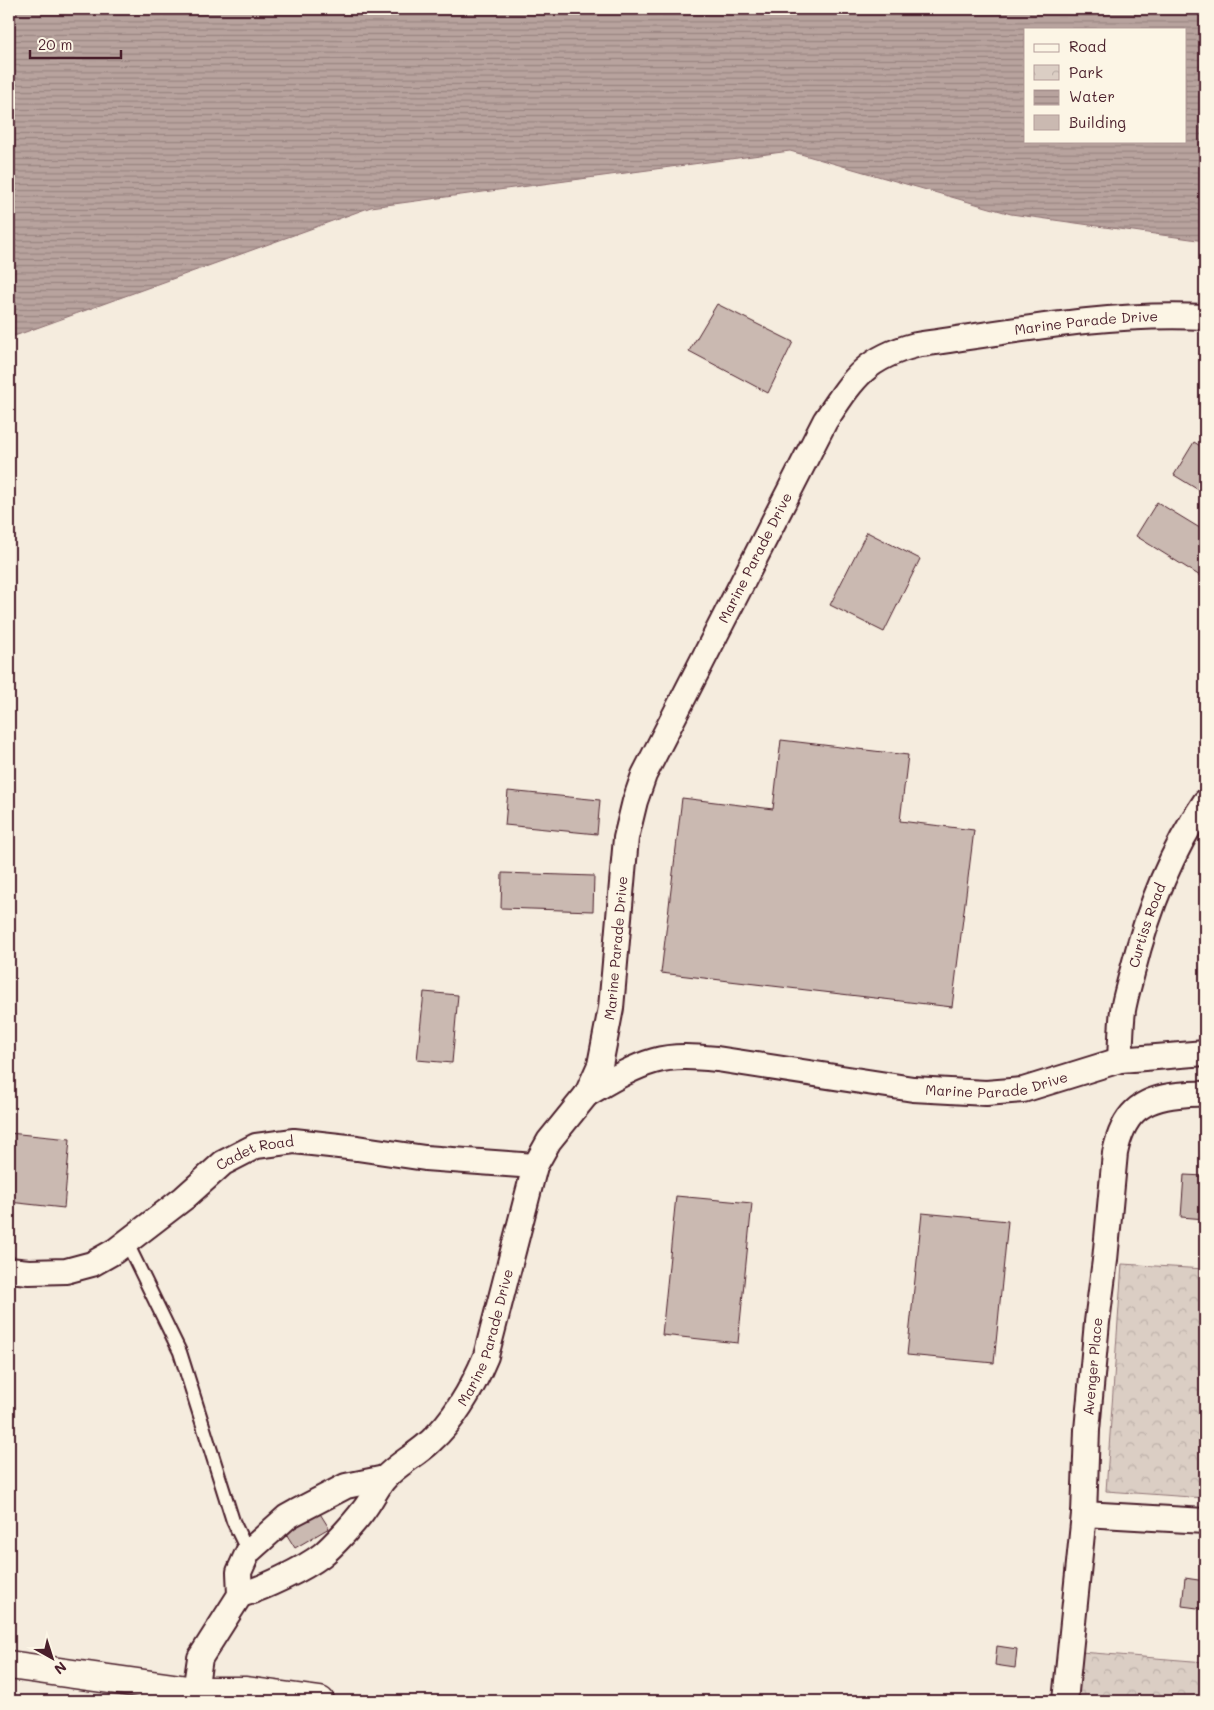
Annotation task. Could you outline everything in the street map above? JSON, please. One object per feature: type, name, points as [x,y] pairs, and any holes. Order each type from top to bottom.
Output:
[{"type":"main road","points":[[9,1665],[194,1696],[246,1691],[320,1701]]},
{"type":"street","name":"Marine Parade Drive","points":[[385,1478],[346,1486],[296,1512],[248,1552],[239,1572],[240,1595],[312,1562],[324,1554],[363,1511],[385,1478],[431,1442],[450,1420],[466,1398],[479,1373],[486,1356],[535,1166],[549,1141],[587,1094],[600,1065],[611,1008],[626,838],[635,801],[644,775],[825,421],[850,383],[880,357],[916,345],[1102,318],[1205,317]]},
{"type":"street","name":"Curtiss Road","points":[[1120,1060],[1123,1010],[1150,913],[1168,867],[1194,818],[1205,802]]},
{"type":"street","name":"Marine Parade Drive","points":[[587,1094],[632,1070],[653,1061],[667,1058],[717,1059],[914,1088],[986,1093],[1024,1090],[1120,1060],[1205,1053]]},
{"type":"street","name":"Avenger Place","points":[[1065,1701],[1084,1514],[1087,1430],[1097,1322],[1118,1138],[1123,1125],[1142,1104],[1164,1096],[1205,1094]]},
{"type":"street","name":"Cadet Road","points":[[9,1270],[29,1272],[66,1271],[92,1264],[115,1251],[184,1198],[223,1163],[256,1146],[294,1141],[425,1158],[535,1166]]},
{"type":"street","points":[[1084,1514],[1205,1521]]},
{"type":"street","points":[[194,1696],[200,1658],[240,1595]]},
{"type":"lane","points":[[126,1241],[180,1352],[233,1521],[248,1552]]},
{"type":"green space","points":[[1122,1264],[1205,1269],[1205,1498],[1106,1491]]},
{"type":"green space","points":[[1081,1652],[1205,1662],[1205,1701],[1076,1701]]},
{"type":"water","points":[[9,9],[1205,9],[1205,241],[1011,214],[790,151],[371,207],[9,338]]},
{"type":"building","points":[[717,304],[793,342],[768,393],[689,351]]},
{"type":"building","points":[[1194,442],[1205,449],[1205,494],[1174,475]]},
{"type":"building","points":[[1157,502],[1203,530],[1205,527],[1205,579],[1136,536]]},
{"type":"building","points":[[867,532],[920,559],[884,632],[830,605]]},
{"type":"building","points":[[781,740],[908,755],[900,821],[974,830],[952,1007],[661,973],[682,798],[773,809]]},
{"type":"building","points":[[508,791],[600,800],[597,834],[505,825]]},
{"type":"building","points":[[502,873],[594,876],[593,911],[501,908]]},
{"type":"building","points":[[424,992],[458,995],[452,1063],[417,1060]]},
{"type":"building","points":[[9,1133],[70,1139],[64,1208],[9,1202]]},
{"type":"building","points":[[1184,1175],[1205,1176],[1205,1219],[1181,1217]]},
{"type":"building","points":[[676,1196],[752,1203],[738,1343],[662,1335]]},
{"type":"building","points":[[922,1213],[1008,1221],[994,1363],[907,1355]]},
{"type":"building","points":[[319,1512],[329,1528],[295,1548],[285,1532]]},
{"type":"building","points":[[1185,1578],[1205,1581],[1205,1609],[1182,1606]]},
{"type":"building","points":[[997,1646],[1017,1649],[1015,1668],[995,1665]]}]
